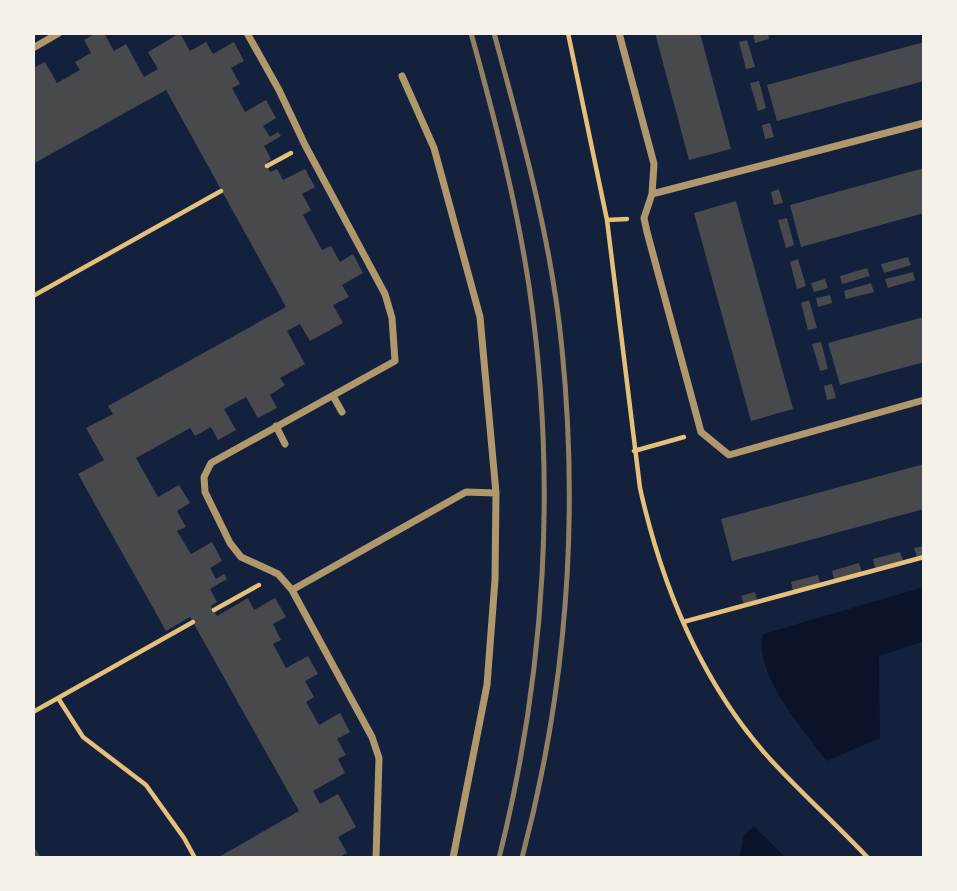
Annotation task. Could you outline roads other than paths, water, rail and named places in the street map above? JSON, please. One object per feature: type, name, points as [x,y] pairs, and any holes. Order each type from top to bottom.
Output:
[{"type":"street","points":[[33,48],[59,33]]},
{"type":"street","points":[[247,33],[385,294],[392,318],[395,361],[211,463],[204,477],[205,492],[230,543],[241,557],[278,574],[292,590],[372,737],[379,758],[376,858]]},
{"type":"street","points":[[619,33],[654,164],[652,194],[644,218],[701,432],[729,455],[924,400]]},
{"type":"street","points":[[402,76],[434,148],[481,317],[496,493],[495,580],[487,685],[474,764],[453,858]]},
{"type":"street","points":[[652,194],[924,123]]},
{"type":"street","points":[[333,396],[342,412]]},
{"type":"street","points":[[276,426],[285,444]]},
{"type":"street","points":[[292,590],[466,492],[496,493]]},
{"type":"water","points":[[924,587],[924,641],[879,656],[880,738],[827,761],[782,700],[773,683],[765,666],[763,634]]},
{"type":"water","points":[[754,826],[786,858],[739,858],[744,835]]},
{"type":"railway","points":[[471,33],[504,158],[524,254],[538,357],[543,429],[544,501],[537,645],[515,788],[499,858]]},
{"type":"railway","points":[[494,33],[525,150],[551,269],[567,413],[569,477],[565,605],[549,732],[522,858]]}]
